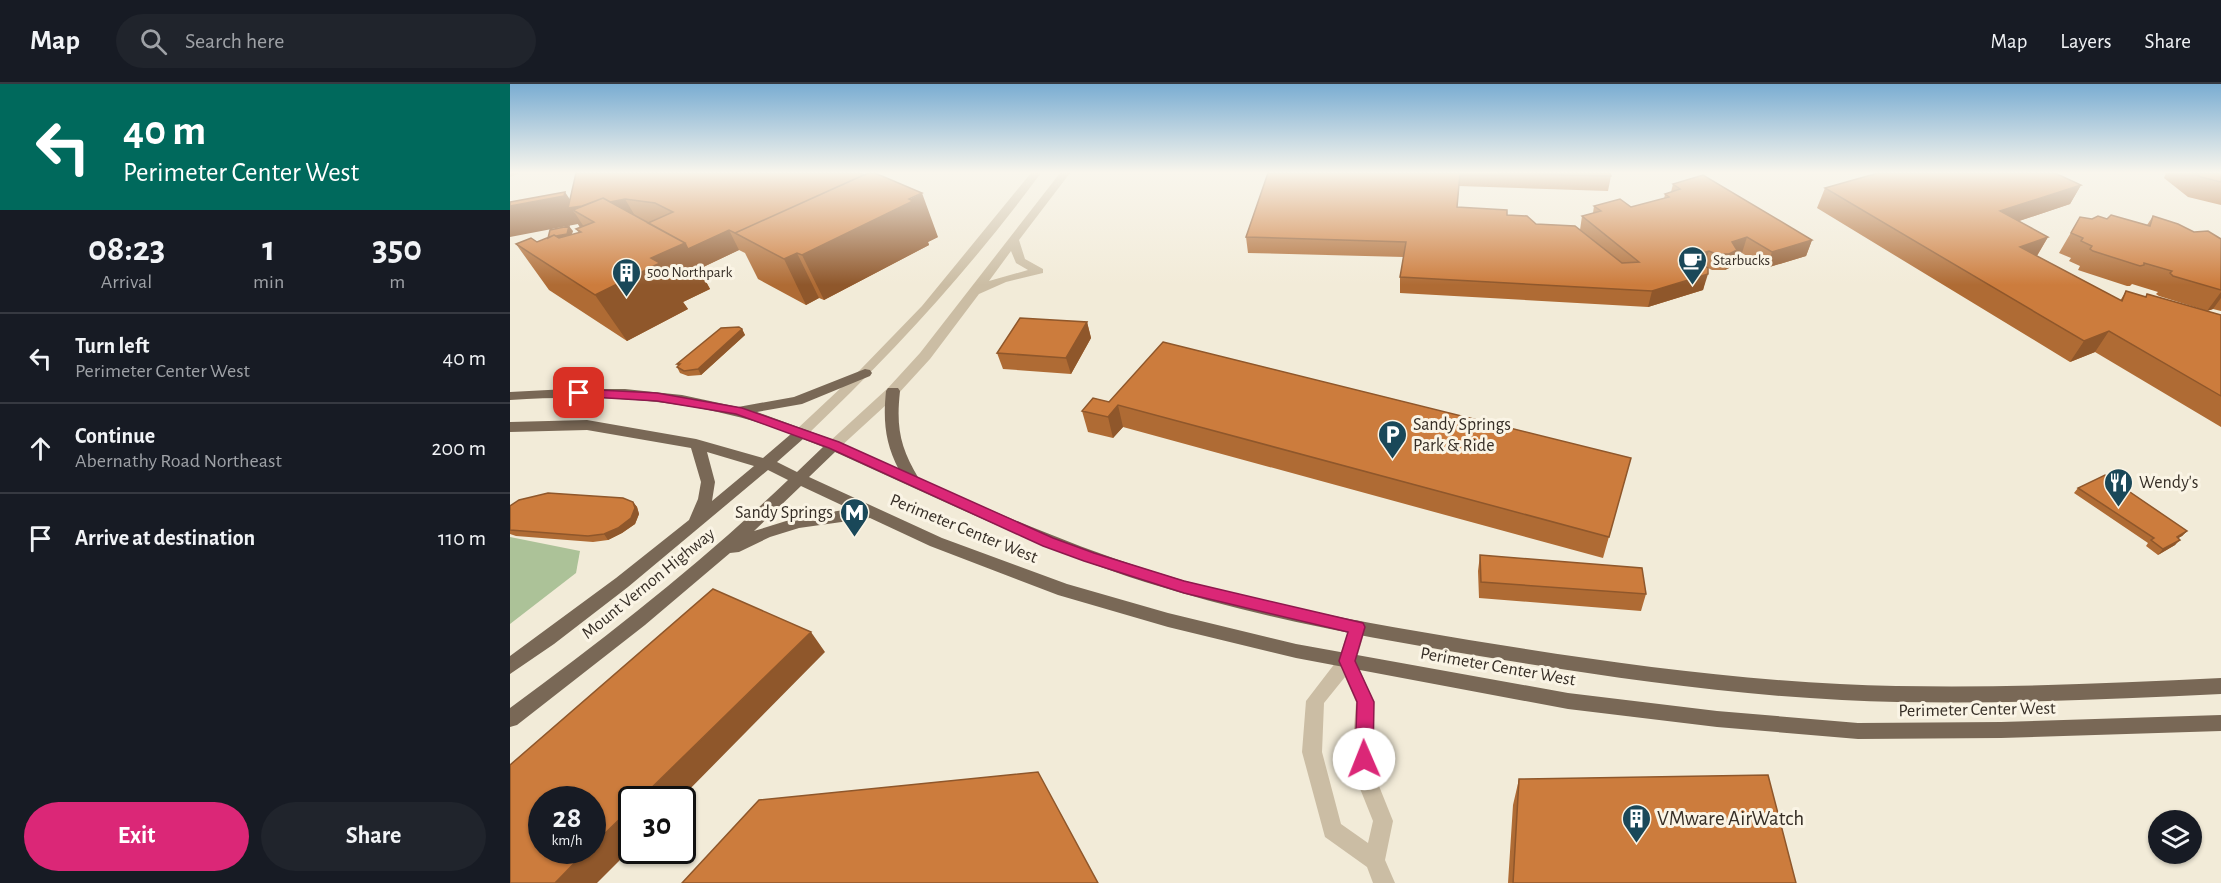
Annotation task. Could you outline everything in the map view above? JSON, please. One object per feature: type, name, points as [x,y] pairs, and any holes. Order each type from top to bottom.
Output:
[{"type":"main road","points":[[738,411],[797,402],[865,373]]},
{"type":"main road","points":[[893,391],[889,420],[890,435],[899,457],[914,482]]},
{"type":"main road","name":"Perimeter Center West","points":[[510,396],[552,393],[636,396],[706,404],[738,411],[834,445],[1089,557],[1184,587],[1357,627],[1568,663],[1708,681],[1900,694],[2041,693],[2221,686]]},
{"type":"main road","name":"Perimeter Center West","points":[[510,427],[587,425],[696,444],[767,464],[936,542],[1064,590],[1168,620],[1347,661],[1568,701],[1717,719],[1858,731],[2001,730],[2221,723]]},
{"type":"main road","name":"Mount Vernon Highway","points":[[510,666],[692,526],[802,432]]},
{"type":"main road","points":[[692,526],[709,488],[707,467],[696,444]]},
{"type":"main road","name":"Mount Vernon Highway","points":[[510,719],[560,682],[712,560],[772,506],[834,445]]},
{"type":"main road","points":[[712,560],[742,543],[779,528],[820,517],[870,513]]},
{"type":"street","name":"Mount Vernon Highway","points":[[802,432],[865,373],[932,301],[1006,210]]},
{"type":"street","name":"Mount Vernon Highway","points":[[834,445],[893,391],[926,356],[1037,210]]},
{"type":"street","points":[[976,291],[1002,279],[1039,271],[1020,261],[1014,241]]},
{"type":"street","points":[[1357,627],[1347,661],[1315,701],[1312,752],[1332,830],[1375,860]]},
{"type":"street","points":[[1347,661],[1365,702],[1363,742],[1365,776],[1383,821],[1375,860],[1384,883]]},
{"type":"green space","points":[[510,537],[580,551],[576,573],[510,624]]},
{"type":"building","points":[[574,210],[625,210],[685,243],[651,258],[660,263],[595,295],[516,244],[531,238],[537,242],[554,235],[559,238],[581,232],[576,229],[594,222]]},
{"type":"building","points":[[670,210],[786,210],[735,233],[729,230],[688,249],[685,243],[648,223],[673,212]]},
{"type":"building","points":[[785,210],[894,210],[802,255],[797,253],[784,259],[735,233]]},
{"type":"building","points":[[1255,210],[1507,210],[1507,215],[1527,216],[1536,224],[1575,226],[1622,263],[1639,262],[1582,216],[1600,210],[1762,210],[1812,240],[1772,252],[1747,237],[1732,242],[1737,250],[1729,254],[1716,254],[1709,251],[1693,256],[1708,268],[1708,274],[1652,291],[1400,277],[1406,242],[1246,237]]},
{"type":"building","points":[[1863,210],[2002,210],[2000,211],[2048,237],[2020,247],[2122,301],[2126,291],[2146,297],[2147,294],[2221,315],[2221,396],[2109,331],[2084,341]]},
{"type":"building","points":[[2111,215],[2150,226],[2153,216],[2194,232],[2208,231],[2221,239],[2221,290],[2173,276],[2170,273],[2172,271],[2144,263],[2140,266],[2093,251],[2090,249],[2092,246],[2081,241],[2083,238],[2071,233],[2080,217],[2092,219],[2098,216],[2107,219]]},
{"type":"building","points":[[569,226],[567,234],[548,238],[550,230]]},
{"type":"building","points":[[1020,318],[1087,322],[1066,358],[997,353]]},
{"type":"building","points":[[739,327],[742,329],[698,369],[684,371],[677,367],[680,364],[677,364],[721,328]]},
{"type":"building","name":"Sandy Springs Park & Ride","points":[[1163,342],[1631,458],[1609,537],[1118,405],[1108,417],[1082,411],[1093,398],[1109,402]]},
{"type":"building","points":[[2105,475],[2187,531],[2177,537],[2180,540],[2163,549],[2151,540],[2154,538],[2078,488]]},
{"type":"building","points":[[548,493],[623,498],[633,502],[635,508],[631,518],[618,528],[604,534],[588,536],[510,530],[510,506],[519,500]]},
{"type":"building","points":[[1480,555],[1642,568],[1646,594],[1481,582]]},
{"type":"building","points":[[713,589],[811,632],[653,786],[618,786],[618,821],[606,832],[606,786],[528,786],[528,864],[573,864],[555,883],[510,883],[510,765]]},
{"type":"building","points":[[1038,772],[1098,883],[682,883],[759,800]]},
{"type":"building","name":"VMware AirWatch","points":[[1768,775],[1796,883],[1513,883],[1519,779]]},
{"type":"place","name":"Starbucks","points":[[1692,286]]},
{"type":"place","name":"500 Northpark","points":[[626,298]]},
{"type":"place","name":"Sandy Springs Park & Ride","points":[[1392,460]]},
{"type":"place","name":"Wendy's","points":[[2118,508]]},
{"type":"place","name":"Sandy Springs","points":[[854,538]]},
{"type":"place","name":"VMware AirWatch","points":[[1636,844]]},
{"type":"route","points":[[579,393],[657,397],[738,411],[834,445],[1048,542],[1089,557],[1184,587],[1357,627],[1347,661],[1365,702],[1364,759]]}]
